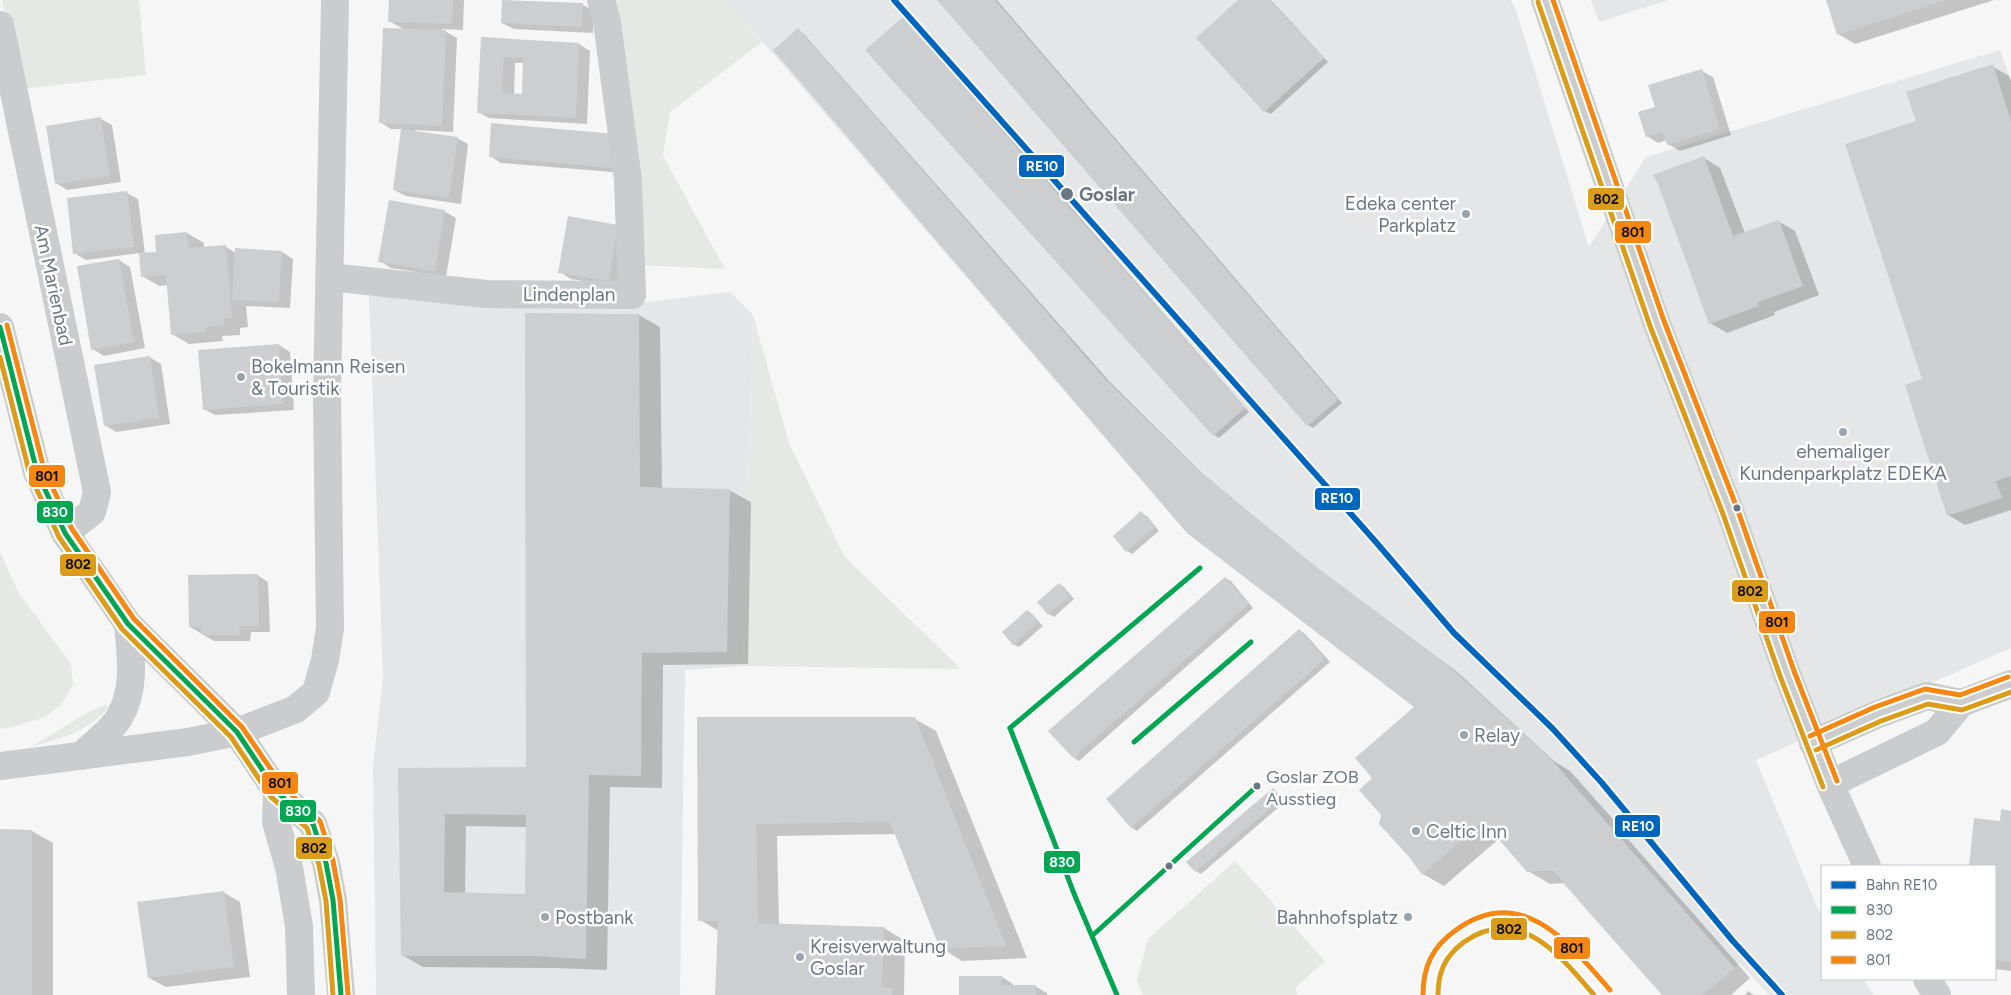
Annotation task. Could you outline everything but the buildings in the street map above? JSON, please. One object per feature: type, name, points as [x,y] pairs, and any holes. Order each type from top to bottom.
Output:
[{"type":"street","points":[[0,766],[188,742],[237,732],[296,709],[316,692],[325,660],[330,628],[327,395],[335,0]]},
{"type":"street","name":"Lindenplan","points":[[330,277],[486,294],[632,295],[628,180],[607,22],[601,0]]},
{"type":"street","points":[[1545,0],[1657,324],[1730,510],[1813,743],[1867,865]]},
{"type":"street","name":"Am Marienbad","points":[[0,25],[97,492],[92,512],[65,533]]},
{"type":"street","points":[[0,327],[37,472],[65,533],[128,624],[237,732],[277,792],[314,824],[326,863],[333,900],[341,995]]},
{"type":"street","points":[[81,756],[118,720],[129,696],[132,671],[128,624]]},
{"type":"street","points":[[1830,784],[1936,732],[1962,703],[2011,684]]},
{"type":"street","points":[[1813,743],[1878,714],[1927,696],[1962,703]]},
{"type":"street","points":[[277,792],[276,822],[289,867],[299,926],[301,995]]},
{"type":"street","points":[[1928,980],[1937,995]]},
{"type":"shaded area","points":[[2,0],[139,0],[146,75],[21,89]]},
{"type":"shaded area","points":[[608,0],[721,0],[762,42],[670,112],[663,156],[725,269],[636,265]]},
{"type":"shaded area","points":[[721,0],[1511,0],[1516,10],[1589,247],[1646,157],[2000,50],[2011,81],[2011,648],[1756,760],[1821,913],[1821,980],[1864,980],[1874,995],[1769,995],[1740,963],[1703,995],[1662,995],[1553,872],[1527,872],[1483,821],[1414,707],[1187,533],[763,42]]},
{"type":"shaded area","points":[[1591,0],[1669,0],[1599,22]]},
{"type":"shaded area","points":[[730,292],[753,315],[743,666],[685,670],[680,995],[376,995],[373,765],[383,678],[369,296],[638,303]]},
{"type":"shaded area","points":[[753,315],[789,443],[844,556],[961,669],[743,666]]},
{"type":"shaded area","points":[[0,552],[18,592],[71,664],[73,685],[61,705],[45,717],[0,729]]},
{"type":"shaded area","points":[[105,705],[108,708],[82,729],[31,747],[90,711]]},
{"type":"shaded area","points":[[1235,861],[1325,961],[1295,988],[1298,995],[1143,995],[1137,981],[1148,939]]},
{"type":"rail line","name":"RE10","points":[[894,0],[1375,541],[1454,633],[1553,729],[1602,783],[1732,940],[1782,995]]},
{"type":"transit line","name":"801","points":[[1553,0],[1664,321],[1737,508],[1794,671],[1837,781]]},
{"type":"transit line","name":"802","points":[[1538,2],[1650,326],[1723,514],[1780,676],[1823,787]]},
{"type":"transit line","name":"801","points":[[7,325],[44,469],[72,529],[134,619],[242,727],[283,787],[320,821],[333,861],[340,899],[348,994]]},
{"type":"transit line","name":"830","points":[[0,327],[37,472],[65,533],[128,624],[237,732],[277,792],[313,824],[326,863],[333,900],[341,995]]},
{"type":"transit line","name":"802","points":[[0,357],[30,475],[59,537],[122,629],[231,737],[271,797],[307,828],[319,865],[326,901],[333,995]]},
{"type":"transit line","name":"830","points":[[1010,728],[1200,568]]},
{"type":"transit line","name":"830","points":[[1134,742],[1251,642]]},
{"type":"transit line","name":"801","points":[[1810,736],[1875,707],[1925,689],[1960,695],[2008,677]]},
{"type":"transit line","name":"802","points":[[1816,750],[1881,721],[1928,704],[1962,710],[2011,692]]},
{"type":"transit line","name":"830","points":[[1010,728],[1075,896],[1117,995]]},
{"type":"transit line","name":"830","points":[[1093,935],[1257,786]]},
{"type":"transit line","name":"801","points":[[1423,995],[1423,985],[1430,958],[1441,943],[1456,930],[1480,917],[1502,913],[1523,916],[1543,925],[1578,954],[1610,990]]},
{"type":"transit line","name":"802","points":[[1438,995],[1441,972],[1447,959],[1457,947],[1484,931],[1503,928],[1521,931],[1537,939],[1568,965],[1594,995]]},
{"type":"place","name":"Goslar","points":[[1067,194]]},
{"type":"place","name":"Edeka center Parkplatz","points":[[1466,214]]},
{"type":"place","name":"Bokelmann Reisen & Touristik","points":[[241,377]]},
{"type":"place","name":"ehemaliger Kundenparkplatz EDEKA","points":[[1843,432]]},
{"type":"place","name":"Relay","points":[[1464,735]]},
{"type":"place","name":"Goslar ZOB Ausstieg","points":[[1257,786]]},
{"type":"place","name":"Celtic Inn","points":[[1416,831]]},
{"type":"place","name":"Postbank","points":[[545,917]]},
{"type":"place","name":"Bahnhofsplatz","points":[[1408,917]]},
{"type":"place","name":"Kreisverwaltung Goslar","points":[[800,957]]}]
